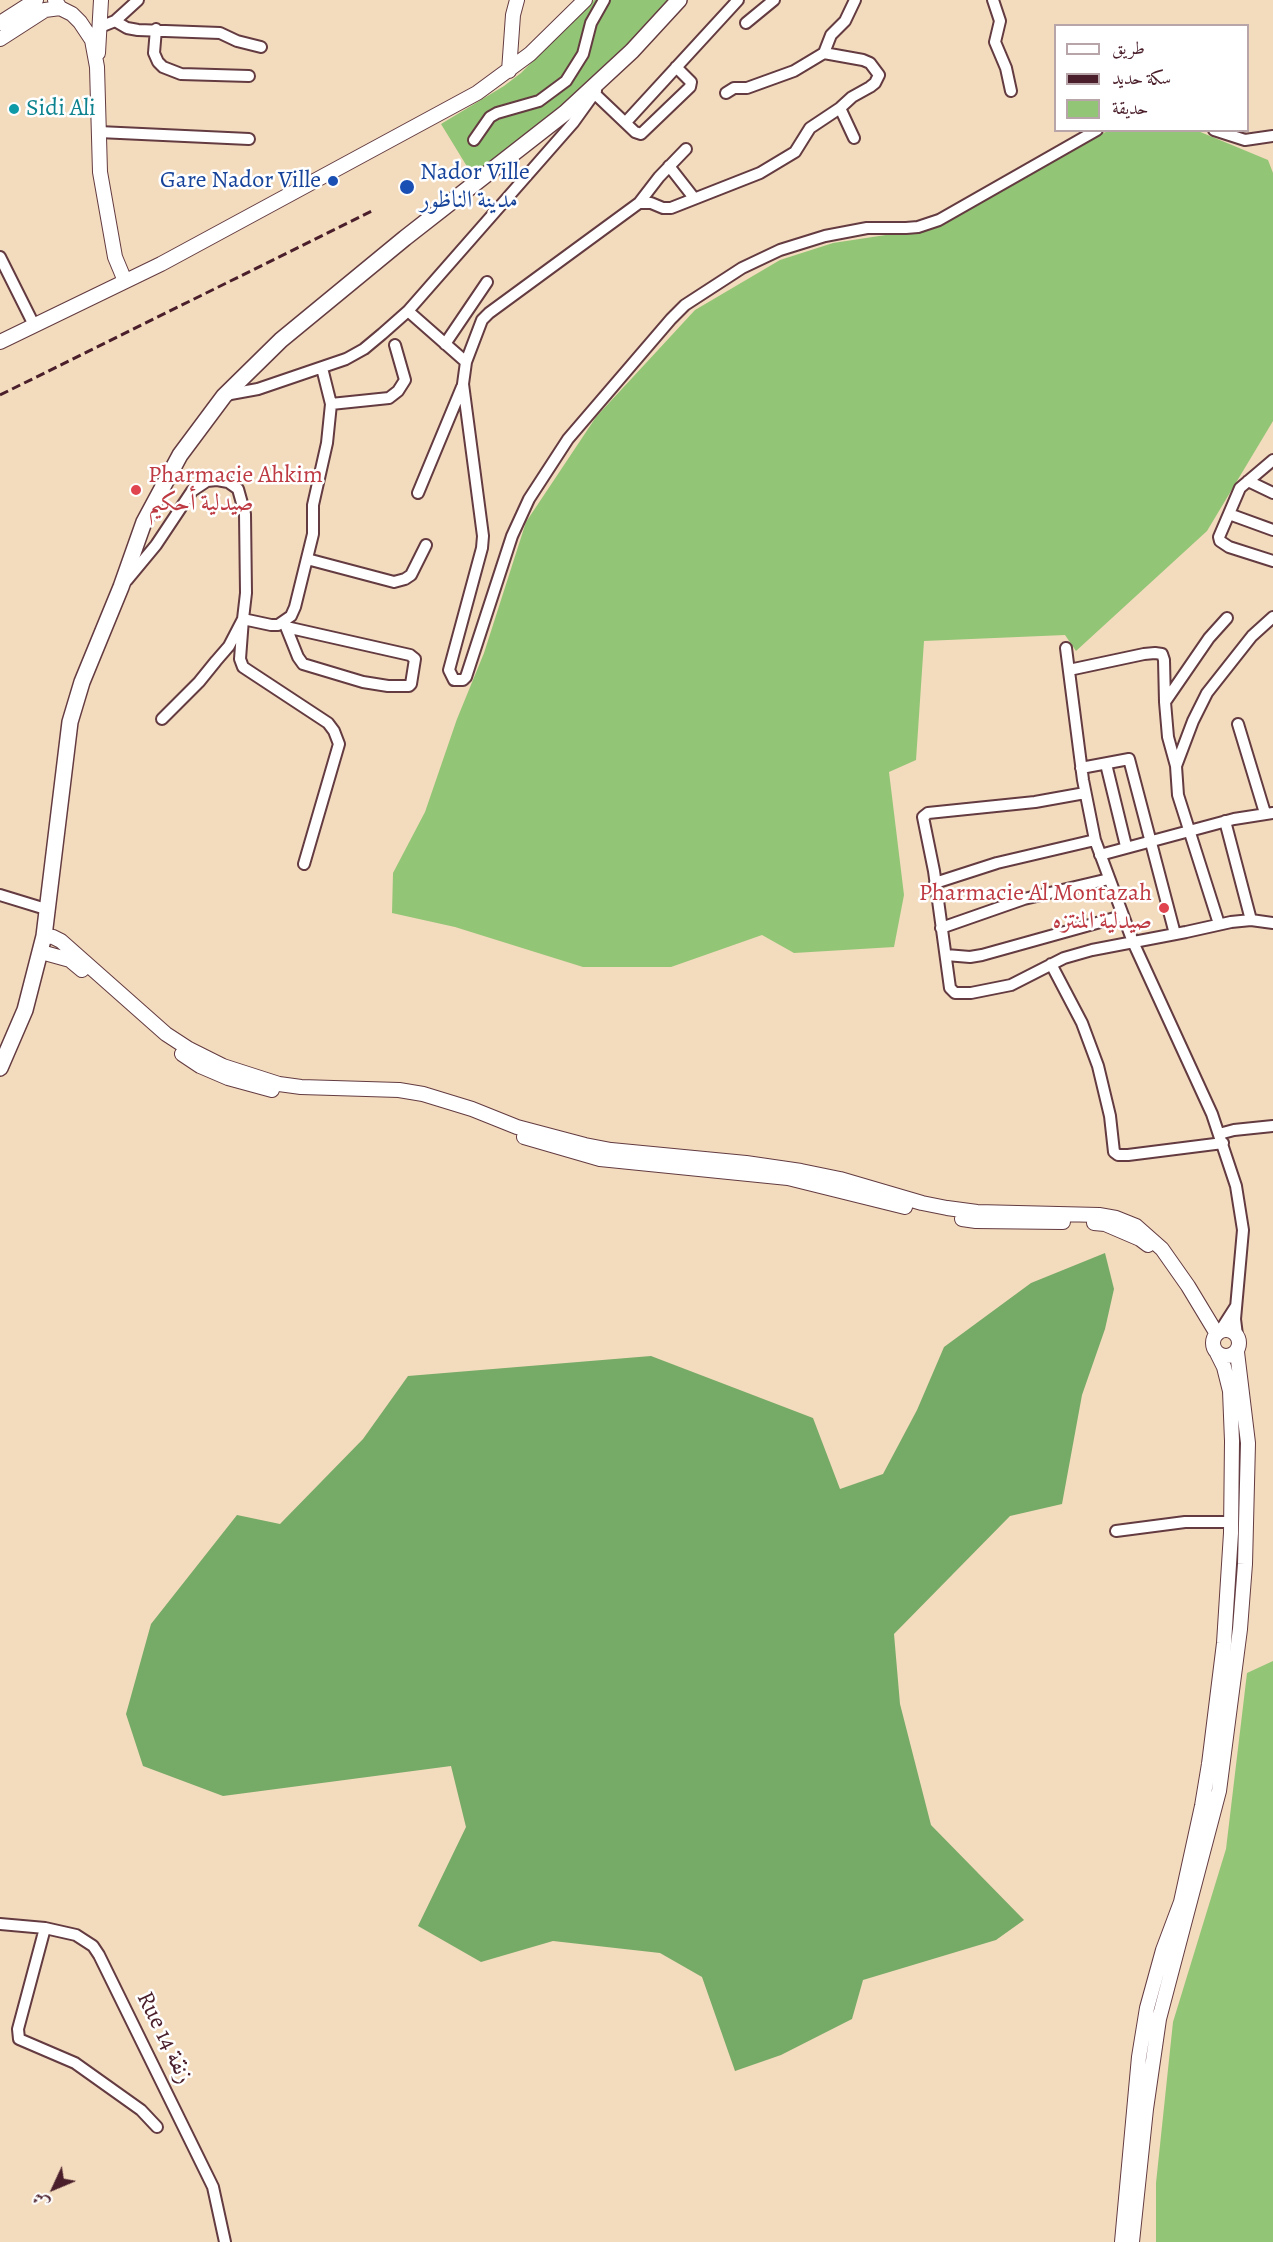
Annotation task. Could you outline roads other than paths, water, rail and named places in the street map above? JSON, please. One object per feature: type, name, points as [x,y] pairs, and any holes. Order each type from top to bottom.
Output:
[{"type":"main road","points":[[1,1062],[25,1010],[41,952],[49,910],[62,777],[70,722],[82,682],[121,587],[144,522],[180,455],[224,396],[281,340],[565,113],[613,70],[679,0]]},
{"type":"street","points":[[0,23],[36,0]]},
{"type":"street","points":[[100,27],[115,21],[138,0]]},
{"type":"street","points":[[509,71],[513,15],[517,0]]},
{"type":"street","points":[[0,342],[125,281],[477,93],[530,54],[585,0]]},
{"type":"street","points":[[474,140],[490,117],[539,101],[566,81],[583,54],[591,23],[604,0]]},
{"type":"street","points":[[626,122],[738,0]]},
{"type":"street","points":[[746,23],[774,0]]},
{"type":"street","points":[[726,93],[734,88],[747,88],[794,71],[824,53],[831,35],[845,21],[855,0]]},
{"type":"street","points":[[993,0],[1000,21],[995,42],[1006,68],[1011,91]]},
{"type":"street","points":[[101,1],[97,67],[100,171],[115,257],[125,281]]},
{"type":"street","points":[[0,39],[45,10],[62,8],[89,13],[101,1]]},
{"type":"street","points":[[62,8],[80,22],[92,40],[97,67]]},
{"type":"street","points":[[115,21],[127,28],[220,33],[237,42],[261,47]]},
{"type":"street","points":[[156,29],[154,53],[163,67],[181,74],[249,76]]},
{"type":"street","points":[[639,203],[651,203],[670,208],[772,167],[795,152],[810,128],[875,83],[879,75],[870,63],[864,60],[824,53]]},
{"type":"street","points":[[594,93],[635,132],[641,134],[690,87],[692,82],[676,67]]},
{"type":"street","points":[[224,396],[258,389],[322,368],[364,349],[408,310],[573,123],[613,70]]},
{"type":"street","points":[[840,108],[854,138]]},
{"type":"street","points":[[99,132],[249,139]]},
{"type":"street","points":[[463,384],[483,536],[479,563],[449,670],[454,680],[458,681],[466,677],[512,536],[530,499],[568,439],[685,305],[742,268],[780,250],[825,236],[867,228],[918,227],[939,220],[1093,132]]},
{"type":"street","points":[[1220,132],[1245,140],[1273,136]]},
{"type":"street","points":[[418,493],[463,384],[466,362],[477,330],[489,313],[639,203],[669,166],[686,150]]},
{"type":"street","points":[[669,166],[694,198]]},
{"type":"street","points":[[0,257],[34,325]]},
{"type":"street","points":[[445,344],[487,282]]},
{"type":"street","points":[[408,310],[466,362]]},
{"type":"street","points":[[330,404],[389,398],[398,391],[405,380],[395,345]]},
{"type":"street","points":[[285,624],[295,607],[307,559],[313,534],[313,505],[324,462],[330,404],[322,368]]},
{"type":"street","points":[[1273,460],[1237,492],[1220,532],[1220,541],[1229,547],[1273,561]]},
{"type":"street","points":[[121,587],[156,545],[192,491],[207,481],[217,480],[228,482],[238,489],[245,514],[246,593],[240,659],[243,667],[328,723],[334,730],[339,744],[304,864]]},
{"type":"street","points":[[1248,481],[1273,493]]},
{"type":"street","points":[[1229,514],[1273,530]]},
{"type":"street","points":[[307,559],[394,582],[411,575],[426,545]]},
{"type":"street","points":[[1176,766],[1193,721],[1207,693],[1252,636],[1273,617]]},
{"type":"street","points":[[1165,702],[1209,638],[1227,618]]},
{"type":"street","points":[[243,619],[271,625],[285,624],[410,655],[415,659],[411,684],[409,686],[388,686],[363,682],[303,664],[285,624]]},
{"type":"street","points":[[162,719],[200,682],[229,646],[243,619]]},
{"type":"street","points":[[44,936],[61,941],[71,956],[166,1034],[189,1049],[223,1066],[279,1084],[301,1087],[399,1090],[423,1094],[472,1109],[517,1127],[602,1148],[801,1171],[840,1179],[947,1208],[977,1212],[1099,1215],[1116,1218],[1136,1226],[1162,1249],[1188,1286],[1217,1340],[1229,1357],[1236,1352],[1240,1344],[1237,1335],[1236,1305],[1242,1254],[1242,1216],[1232,1170],[1221,1139],[1122,916],[1095,840],[1081,768],[1066,648]]},
{"type":"street","points":[[1069,670],[1160,653],[1164,660],[1168,737],[1176,766],[1176,788],[1219,924]]},
{"type":"street","points":[[1100,855],[1126,846],[1151,842],[1225,821],[1269,813],[1238,724]]},
{"type":"street","points":[[1081,768],[1129,759],[1175,934]]},
{"type":"street","points":[[1106,764],[1126,846]]},
{"type":"street","points":[[1085,793],[1035,802],[925,814],[923,821],[935,883],[950,988],[957,994],[1011,985],[1076,954],[1219,924],[1251,920],[1273,923]]},
{"type":"street","points":[[1225,821],[1251,920]]},
{"type":"street","points":[[935,883],[1006,861],[1095,840]]},
{"type":"street","points":[[940,928],[1024,899],[1109,879]]},
{"type":"street","points":[[0,896],[49,910]]},
{"type":"street","points":[[946,955],[982,956],[1122,916]]},
{"type":"street","points":[[41,952],[71,956]]},
{"type":"street","points":[[1051,964],[1082,1023],[1095,1055],[1110,1116],[1114,1152],[1118,1155],[1221,1139],[1234,1130],[1273,1126]]},
{"type":"street","points":[[1132,2242],[1140,2108],[1139,2058],[1147,2008],[1163,1950],[1181,1902],[1202,1806],[1219,1675],[1230,1570],[1231,1522],[1230,1391],[1217,1340],[1236,1305]]},
{"type":"street","points":[[1217,1340],[1229,1330],[1237,1335]]},
{"type":"street","points":[[1122,2242],[1140,2108],[1160,2019],[1219,1791],[1240,1629],[1245,1564],[1248,1443],[1236,1352]]},
{"type":"street","points":[[1116,1531],[1185,1522],[1231,1522]]},
{"type":"street","points":[[1219,1675],[1233,1677]]},
{"type":"street","name":"Rue 14 زنقة","points":[[0,1924],[45,1928],[76,1935],[93,1946],[213,2187],[225,2242]]},
{"type":"street","points":[[45,1928],[18,2029],[19,2039],[75,2063],[141,2110],[157,2127]]},
{"type":"railway","points":[[0,395],[374,210]]},
{"type":"place","name":"Sidi Ali","points":[[14,109]]},
{"type":"place","name":"Gare Nador Ville","points":[[333,181]]},
{"type":"place","name":"Nador Ville مدينة الناظور","points":[[407,187]]},
{"type":"place","name":"Pharmacie Ahkim صيدلية أحكيم","points":[[136,490]]},
{"type":"place","name":"Pharmacie Al Montazah صيدلية المنتزه","points":[[1164,908]]}]
